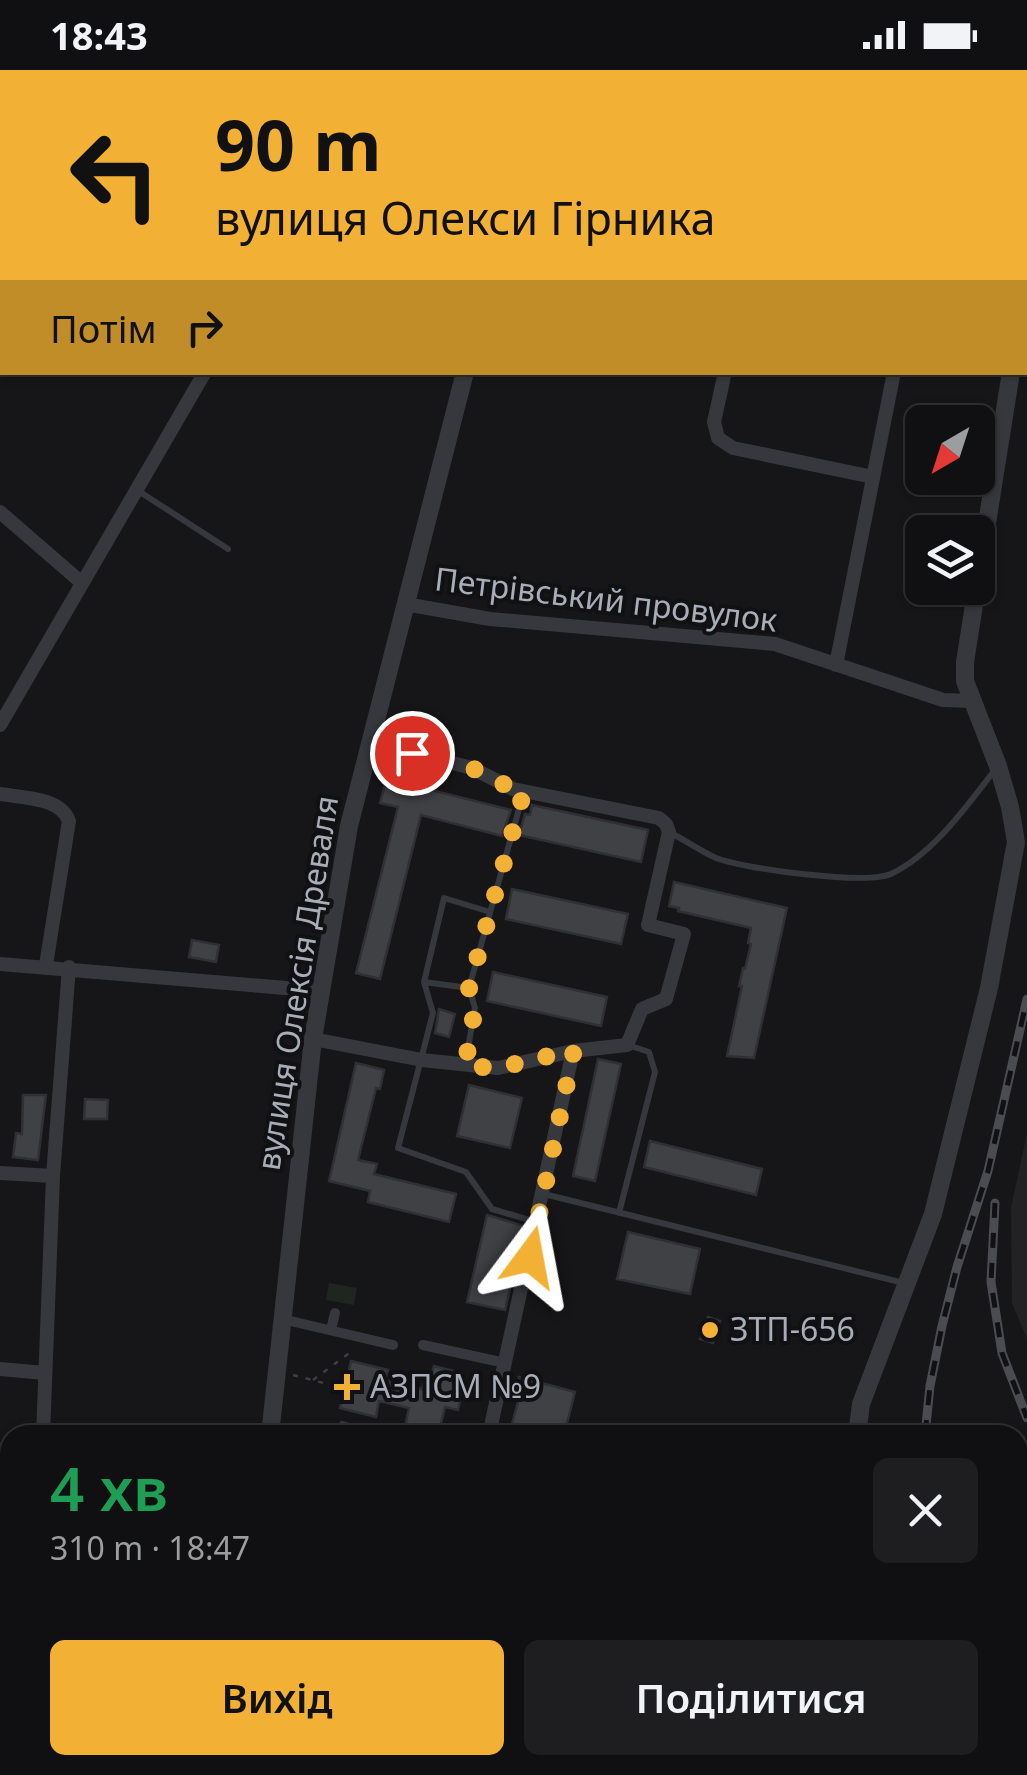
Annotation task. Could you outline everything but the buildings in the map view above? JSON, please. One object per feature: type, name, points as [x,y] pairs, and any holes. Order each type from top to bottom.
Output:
[{"type":"street","points":[[0,725],[203,375]]},
{"type":"street","name":"вулиця Олексія Древаля","points":[[271,1425],[320,990],[349,826],[464,375]]},
{"type":"street","points":[[724,375],[714,422],[718,438],[733,448],[873,477]]},
{"type":"street","points":[[836,665],[893,375]]},
{"type":"street","points":[[858,1425],[861,1404],[936,1200],[989,988],[1016,842],[998,766],[965,681],[1012,375]]},
{"type":"street","points":[[0,512],[82,583]]},
{"type":"street","name":"Петрівський провулок","points":[[405,604],[490,619],[776,644],[943,700],[972,701]]},
{"type":"street","points":[[314,1039],[422,1060],[498,1068],[574,1050],[627,1045],[642,1009],[666,999],[684,934],[648,924],[668,832],[659,818],[513,789],[472,768],[370,742]]},
{"type":"street","points":[[0,794],[56,804],[65,810],[69,821],[46,965]]},
{"type":"street","points":[[0,964],[320,990]]},
{"type":"street","points":[[43,1425],[53,1176],[69,967]]},
{"type":"street","points":[[492,1425],[574,1050]]},
{"type":"street","points":[[0,1173],[53,1176]]},
{"type":"street","points":[[331,1330],[335,1313]]},
{"type":"street","points":[[282,1319],[393,1345]]},
{"type":"street","points":[[423,1345],[506,1363]]},
{"type":"street","points":[[0,1369],[45,1373]]},
{"type":"lane","points":[[136,490],[228,549]]},
{"type":"lane","points":[[668,832],[716,858],[764,869],[830,876],[888,876],[916,857],[963,811],[998,766]]},
{"type":"lane","points":[[465,1066],[475,1008],[469,988],[524,791]]},
{"type":"lane","points":[[490,912],[444,898],[424,982],[433,1013],[398,1148],[466,1172],[492,1209],[538,1222]]},
{"type":"lane","points":[[424,982],[469,988]]},
{"type":"lane","points":[[619,1213],[655,1072],[650,1052],[627,1045]]},
{"type":"lane","points":[[544,1194],[905,1284]]},
{"type":"path","points":[[313,1380],[368,1339]]},
{"type":"path","points":[[276,1372],[336,1386]]},
{"type":"shaded area","points":[[1027,1134],[1027,1339],[1012,1303],[1011,1207]]},
{"type":"shaded area","points":[[329,1283],[357,1288],[354,1305],[326,1300]]},
{"type":"railway","points":[[926,1425],[942,1326],[988,1171],[1027,999]]},
{"type":"railway","points":[[995,1203],[991,1282],[1002,1353],[1027,1418]]},
{"type":"place","name":"ЗТП-656","points":[[710,1330]]},
{"type":"place","name":"АЗПСМ №9","points":[[347,1387]]},
{"type":"route","points":[[412,753],[472,768],[524,791],[469,988],[475,1008],[465,1066],[498,1068],[574,1050],[530,1257]]}]
